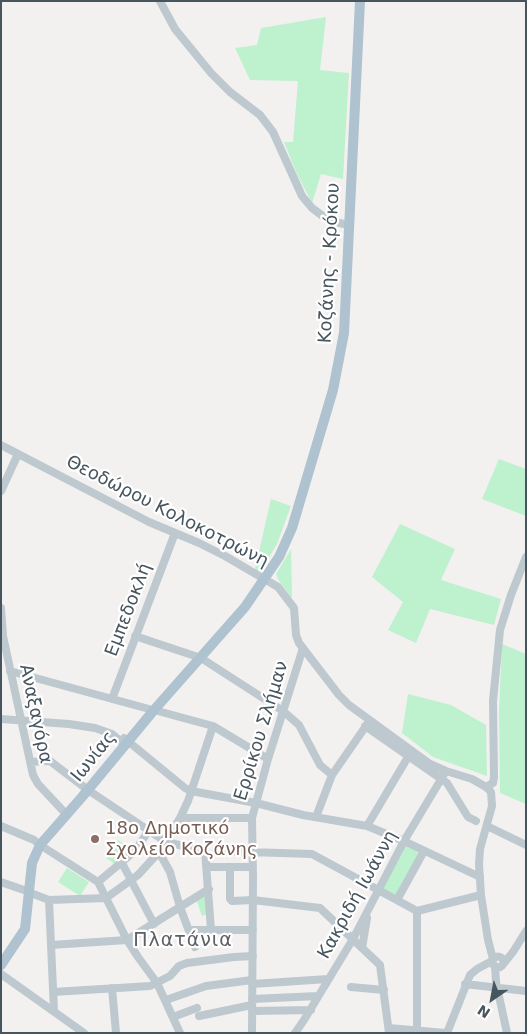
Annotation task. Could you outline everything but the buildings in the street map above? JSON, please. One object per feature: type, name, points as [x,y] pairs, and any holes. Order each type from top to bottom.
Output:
[{"type":"main road","name":"Κοζάνης - Κρόκου","points":[[264,578],[283,549],[294,520],[327,414],[340,358],[346,310],[348,225],[360,1]]},
{"type":"main road","name":"Ιωνίας","points":[[1,965],[25,930],[28,860],[38,843],[151,709],[199,657],[264,578]]},
{"type":"main road","name":"Ιωνίας","points":[[1,959],[20,928],[26,891]]},
{"type":"street","points":[[160,1],[175,29],[211,73],[230,92],[260,115],[274,132],[302,196],[312,208],[328,220],[348,225]]},
{"type":"street","name":"Θεοδώρου Κολοκοτρώνη","points":[[1,445],[62,475],[144,520],[226,556],[264,578],[281,590],[294,608],[296,635],[303,648],[339,696],[367,724],[446,771],[472,779],[486,787]]},
{"type":"street","points":[[1,491],[18,454]]},
{"type":"street","name":"Εμπεδοκλή","points":[[112,699],[175,533]]},
{"type":"street","points":[[507,1033],[498,988],[498,961],[488,932],[481,895],[479,852],[488,826],[493,799],[491,792],[486,787],[492,783],[494,777],[493,701],[500,630],[510,595],[526,557]]},
{"type":"street","name":"Αναξαγόρα","points":[[1,608],[4,632],[2,637],[35,780],[65,813]]},
{"type":"street","points":[[135,636],[199,657],[283,711],[299,725],[320,765],[332,775]]},
{"type":"street","name":"Ερρίκου Σλήμαν","points":[[252,1033],[252,818],[268,759],[303,648]]},
{"type":"street","points":[[10,671],[214,726],[268,759]]},
{"type":"street","points":[[1,719],[104,730],[125,742],[191,791],[256,802],[316,817],[366,826],[404,841],[480,877]]},
{"type":"street","points":[[316,817],[332,775],[367,724],[408,757],[447,783],[468,817],[476,821]]},
{"type":"street","points":[[1,882],[49,900],[106,898],[132,881],[159,852],[180,818],[214,726]]},
{"type":"street","points":[[366,826],[408,757]]},
{"type":"street","points":[[30,762],[50,761],[86,788],[166,842],[205,851],[211,930]]},
{"type":"street","name":"Κακριδή Ιωάννη","points":[[295,1033],[353,940],[404,841],[446,771]]},
{"type":"street","points":[[180,818],[252,818]]},
{"type":"street","points":[[1,826],[30,837],[98,882],[127,940],[157,983],[180,1033]]},
{"type":"street","points":[[488,826],[526,845]]},
{"type":"street","points":[[98,882],[135,851],[149,830]]},
{"type":"street","points":[[397,900],[424,851]]},
{"type":"street","points":[[159,852],[170,872],[180,907],[195,947]]},
{"type":"street","points":[[216,852],[312,854],[417,911],[481,895]]},
{"type":"street","points":[[122,863],[154,924]]},
{"type":"street","points":[[207,867],[253,867]]},
{"type":"street","points":[[230,867],[232,902],[253,900],[320,908],[380,965],[389,1030],[446,1033],[470,974],[477,969],[498,961],[519,941],[526,931]]},
{"type":"street","points":[[51,945],[127,940],[208,888]]},
{"type":"street","points":[[49,900],[54,1011]]},
{"type":"street","points":[[362,948],[368,910]]},
{"type":"street","points":[[417,911],[417,1030]]},
{"type":"street","points":[[190,930],[253,930]]},
{"type":"street","points":[[53,992],[150,986],[170,976],[179,966],[234,956],[253,956]]},
{"type":"street","points":[[1,974],[84,1033]]},
{"type":"street","points":[[166,1000],[206,986],[328,979]]},
{"type":"street","points":[[465,984],[526,991]]},
{"type":"street","points":[[351,987],[384,990]]},
{"type":"street","points":[[112,988],[116,1033]]},
{"type":"street","points":[[173,1017],[318,996]]},
{"type":"street","points":[[252,1005],[311,1010]]},
{"type":"green space","points":[[326,17],[320,70],[349,73],[343,179],[321,174],[312,203],[296,172],[284,142],[293,142],[298,81],[250,80],[235,48],[257,45],[261,28]]},
{"type":"green space","points":[[499,459],[526,469],[526,516],[482,499]]},
{"type":"green space","points":[[271,499],[291,506],[277,544],[260,572],[255,569]]},
{"type":"green space","points":[[400,524],[455,549],[441,580],[501,599],[494,625],[430,609],[416,643],[388,630],[403,602],[372,577]]},
{"type":"green space","points":[[291,549],[292,597],[279,581],[276,574]]},
{"type":"green space","points":[[502,644],[526,654],[526,804],[500,793],[499,712]]},
{"type":"green space","points":[[408,694],[451,705],[486,725],[487,776],[433,757],[402,733]]},
{"type":"green space","points":[[118,840],[128,847],[116,865],[106,858]]},
{"type":"green space","points":[[406,845],[420,853],[396,897],[382,890]]},
{"type":"green space","points":[[67,868],[89,882],[80,896],[58,882]]},
{"type":"green space","points":[[206,894],[207,914],[202,916],[196,899]]},
{"type":"place","name":"18ο Δημοτικό Σχολείο Κοζάνης","points":[[95,839]]},
{"type":"district","name":"Πλατάνια","points":[[183,941]]}]
